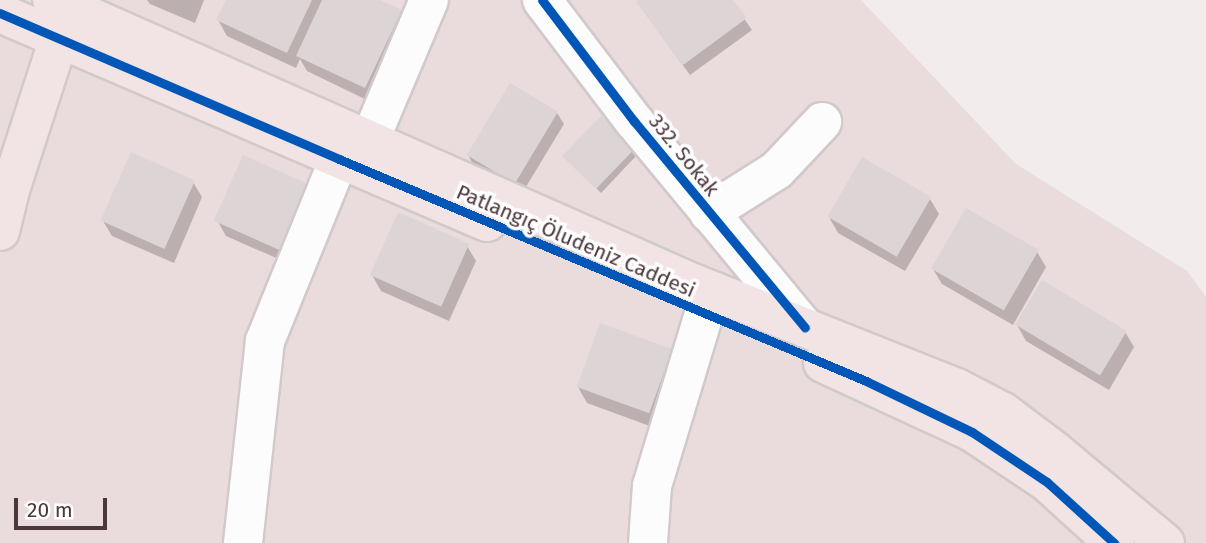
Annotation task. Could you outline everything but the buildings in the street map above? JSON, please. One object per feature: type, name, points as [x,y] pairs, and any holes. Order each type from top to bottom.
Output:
[{"type":"main road","name":"Patlangıç Öludeniz Caddesi","points":[[0,13],[62,12],[704,314],[866,381],[972,432],[1047,482],[1114,543]]},
{"type":"main road","points":[[0,231],[62,12]]},
{"type":"main road","name":"Patlangıç Öludeniz Caddesi","points":[[354,151],[957,388],[1003,412],[1166,543]]},
{"type":"street","points":[[243,543],[265,341],[354,151],[429,0]]},
{"type":"street","name":"332. Sokak","points":[[542,0],[709,213],[805,328]]},
{"type":"street","points":[[709,213],[777,170],[822,122]]},
{"type":"street","points":[[648,543],[652,486],[704,314]]},
{"type":"shaded area","points":[[0,0],[861,0],[1016,164],[1187,271],[1206,297],[1206,543],[0,543]]},
{"type":"cycle path","points":[[542,0],[634,121],[805,328]]},
{"type":"cycle path","points":[[0,13],[866,381],[972,432],[1047,482],[1114,543]]}]
